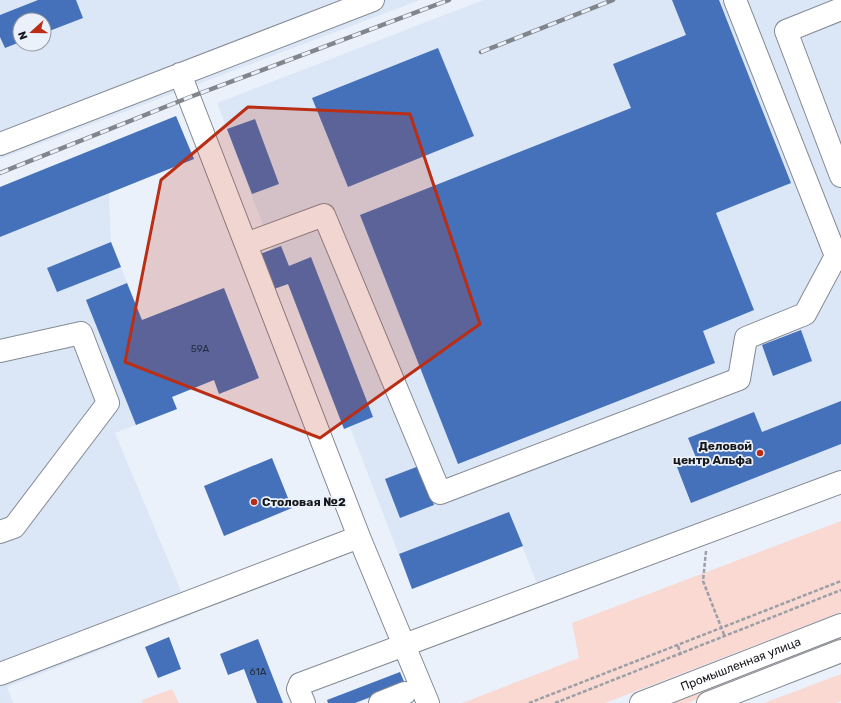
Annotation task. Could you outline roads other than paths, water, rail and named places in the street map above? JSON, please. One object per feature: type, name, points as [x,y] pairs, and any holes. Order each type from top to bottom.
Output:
[{"type":"main road","points":[[0,144],[373,0]]},
{"type":"main road","points":[[246,244],[324,215],[440,493],[739,379],[746,338],[805,314],[836,256],[735,0]]},
{"type":"main road","points":[[841,9],[786,30],[841,176]]},
{"type":"main road","points":[[180,74],[359,537],[428,703]]},
{"type":"main road","points":[[0,351],[81,334],[108,403],[14,527],[0,532]]},
{"type":"main road","points":[[304,703],[298,689],[300,684],[708,533],[841,482]]},
{"type":"main road","points":[[0,674],[359,537]]},
{"type":"main road","name":"Промышленная улица","points":[[641,703],[841,625]]},
{"type":"main road","name":"Промышленная улица","points":[[708,703],[841,651]]},
{"type":"main road","points":[[380,703],[405,693]]},
{"type":"railway","points":[[0,173],[190,97],[449,0]]},
{"type":"railway","points":[[481,52],[613,0]]},
{"type":"place","name":"Деловой центр Альфа","points":[[760,453]]},
{"type":"place","name":"Столовая №2","points":[[254,502]]}]
